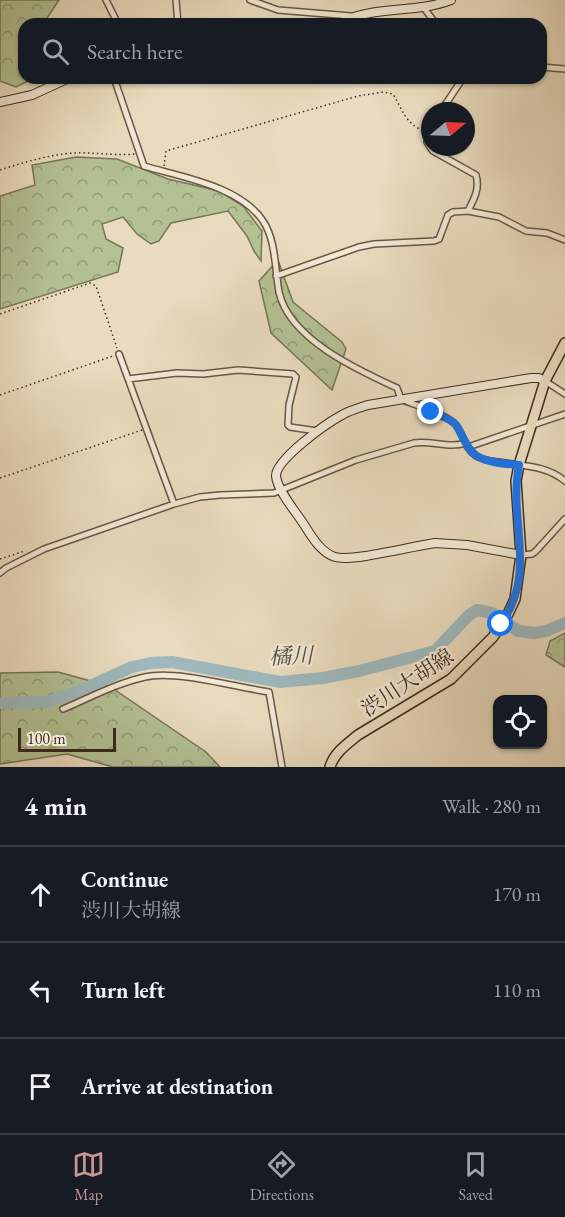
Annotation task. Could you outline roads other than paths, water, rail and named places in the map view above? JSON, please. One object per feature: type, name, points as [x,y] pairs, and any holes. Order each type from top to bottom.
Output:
[{"type":"main road","points":[[521,555],[516,481],[519,465],[545,381],[565,344]]},
{"type":"main road","name":"渋川大胡線","points":[[330,767],[332,760],[344,746],[358,735],[451,679],[493,637],[515,599],[521,555]]},
{"type":"street","points":[[114,0],[107,3],[116,18]]},
{"type":"street","points":[[176,0],[178,18]]},
{"type":"street","points":[[250,0],[278,10],[354,16],[424,8],[451,0]]},
{"type":"street","points":[[424,8],[432,18]]},
{"type":"street","points":[[350,18],[354,16]]},
{"type":"street","points":[[547,68],[565,69]]},
{"type":"street","points":[[0,102],[32,94],[55,84]]},
{"type":"street","points":[[116,84],[144,166],[212,184],[253,210],[263,221],[270,237],[280,296],[299,326],[318,344],[341,361],[397,388],[401,399],[448,418],[455,424],[476,456],[486,460],[544,469],[565,480]]},
{"type":"street","points":[[447,102],[459,84]]},
{"type":"street","points":[[442,156],[476,175],[479,183],[477,193],[468,212]]},
{"type":"street","points":[[276,276],[359,247],[434,241],[439,239],[448,215],[453,212],[499,217],[526,231],[547,233],[565,240]]},
{"type":"street","points":[[119,354],[174,504]]},
{"type":"street","points":[[128,379],[177,373],[203,374],[238,370],[293,374],[296,377],[289,405],[288,425],[319,432]]},
{"type":"street","points":[[565,394],[539,378],[531,378],[353,409],[333,420],[286,457],[278,468],[276,476],[282,491],[321,549],[336,557],[353,558],[425,544],[449,542],[521,555],[532,554],[565,519]]},
{"type":"street","points":[[0,573],[44,549],[174,504],[210,496],[274,494],[356,460],[414,443],[424,441],[458,446],[467,445],[530,427],[565,414]]},
{"type":"street","points":[[63,709],[109,689],[145,677],[165,675],[269,692],[282,767]]},
{"type":"waterway","name":"橘川","points":[[0,703],[46,702],[79,691],[132,667],[151,663],[172,662],[280,682],[323,678],[359,671],[435,651],[468,616],[477,610],[492,613],[518,631],[534,633],[546,631],[565,623]]}]
